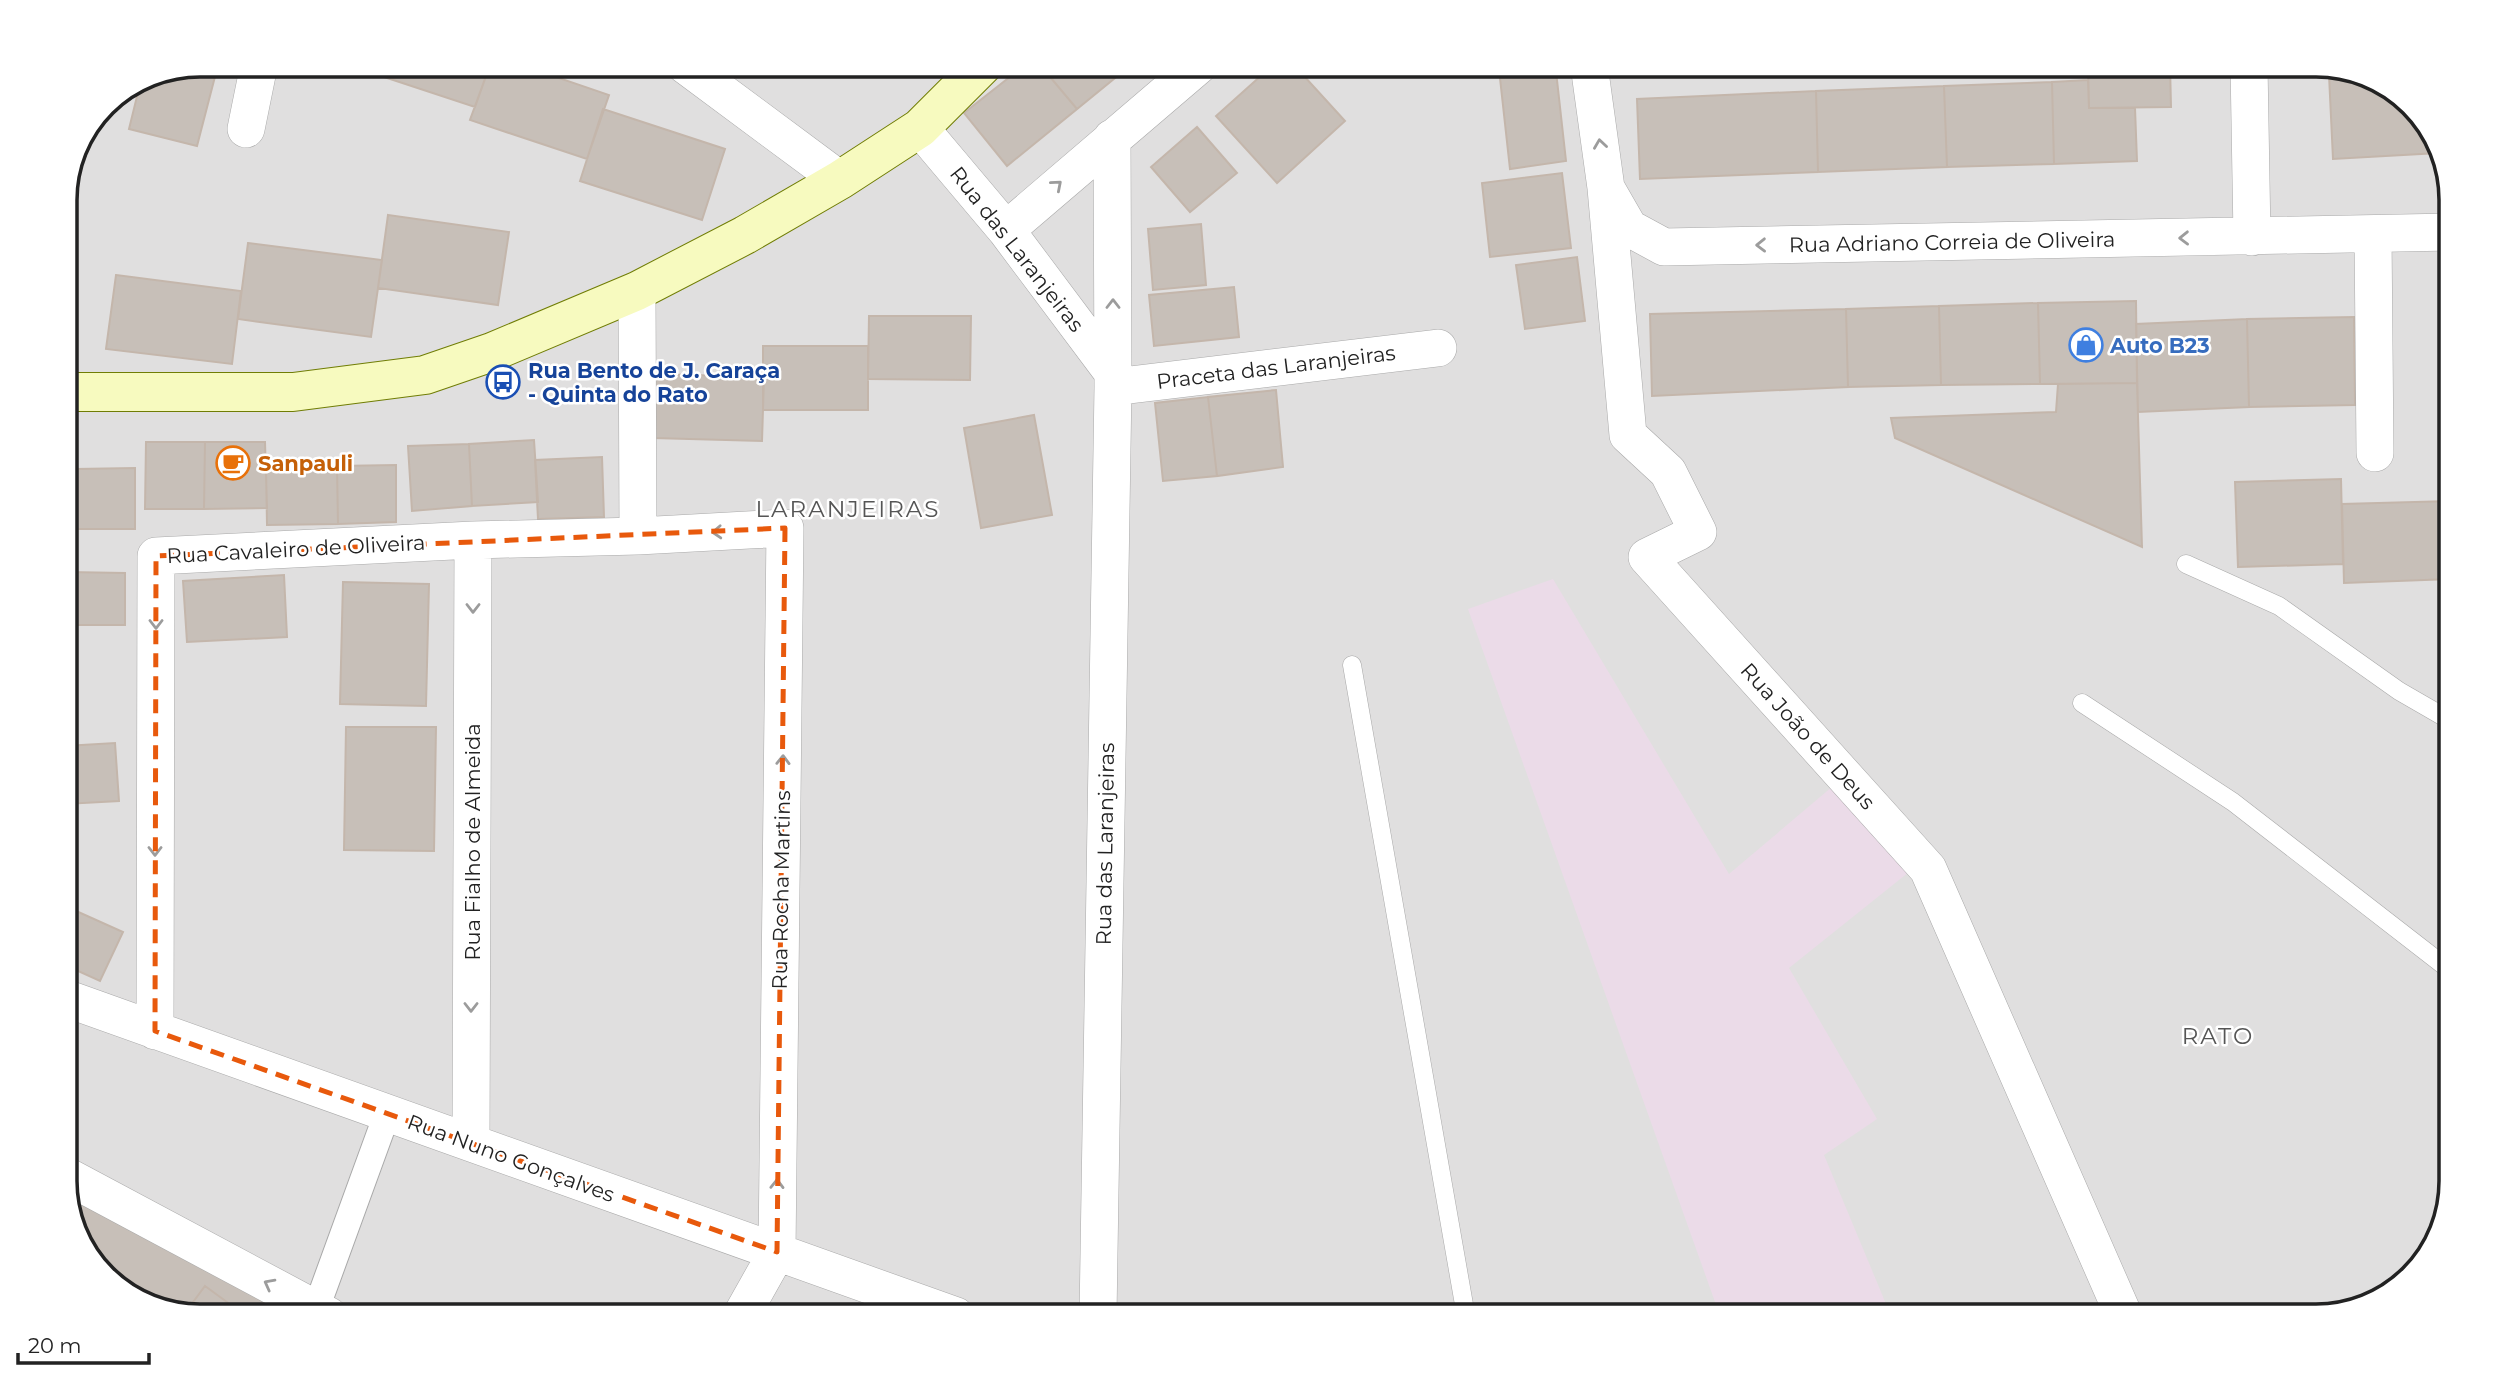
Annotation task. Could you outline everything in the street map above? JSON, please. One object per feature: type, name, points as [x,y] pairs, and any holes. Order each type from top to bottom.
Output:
[{"type":"main road","points":[[77,392],[293,391],[425,375],[492,352],[637,291],[745,235],[839,180],[920,128],[971,77]]},
{"type":"street","points":[[246,129],[257,77]]},
{"type":"street","points":[[701,77],[839,180]]},
{"type":"street","points":[[1006,230],[1185,77]]},
{"type":"street","name":"Rua Adriano Correia de Oliveira","points":[[1591,77],[1606,188],[1629,228],[1664,247],[2439,232]]},
{"type":"street","points":[[2249,77],[2252,237]]},
{"type":"street","name":"Rua das Laranjeiras","points":[[920,128],[1006,230],[1113,380]]},
{"type":"street","name":"Rua das Laranjeiras","points":[[1098,1304],[1113,380],[1112,138]]},
{"type":"street","name":"Rua João de Deus","points":[[1606,188],[1628,435],[1668,472],[1698,532],[1647,557],[1928,869],[2119,1304]]},
{"type":"street","points":[[2373,234],[2375,453]]},
{"type":"street","points":[[637,291],[638,536]]},
{"type":"street","name":"Praceta das Laranjeiras","points":[[1113,380],[1438,348]]},
{"type":"street","name":"Rua Cavaleiro de Oliveira","points":[[155,1031],[156,556],[785,528]]},
{"type":"street","name":"Rua Rocha Martins","points":[[777,1252],[785,528]]},
{"type":"street","name":"Rua Fialho de Almeida","points":[[471,1143],[473,540]]},
{"type":"street","name":"Rua Nuno Gonçalves","points":[[77,1002],[777,1252],[868,1301],[886,1304]]},
{"type":"street","points":[[326,1304],[387,1114]]},
{"type":"street","points":[[77,1181],[306,1304]]},
{"type":"street","points":[[748,1304],[777,1252]]},
{"type":"lane","points":[[2186,564],[2279,607],[2399,691],[2439,714]]},
{"type":"lane","points":[[1352,665],[1464,1304]]},
{"type":"lane","points":[[2081,704],[2233,802],[2439,962]]},
{"type":"highlighted area","points":[[785,528],[777,1252],[155,1031],[156,556]]},
{"type":"shaded area","points":[[200,77],[2316,77],[2348,81],[2384,98],[2409,119],[2426,145],[2437,176],[2439,192],[2439,1189],[2437,1205],[2423,1243],[2403,1268],[2378,1288],[2348,1300],[2316,1304],[279,1304],[78,1196],[77,1189],[77,192],[86,153],[102,125],[119,107],[138,93],[168,81]]},
{"type":"shaded area","points":[[1553,579],[1729,874],[1839,781],[1914,868],[1789,968],[1877,1119],[1824,1155],[1886,1304],[1716,1304],[1468,609]]},
{"type":"building","points":[[215,77],[197,146],[129,129],[138,93],[168,81]]},
{"type":"building","points":[[384,77],[486,77],[475,107]]},
{"type":"building","points":[[486,77],[556,77],[609,95],[587,159],[470,120]]},
{"type":"building","points":[[1010,77],[1050,77],[1077,109],[1007,166],[964,113]]},
{"type":"building","points":[[1050,77],[1116,77],[1077,109]]},
{"type":"building","points":[[1260,77],[1305,77],[1345,121],[1277,183],[1216,116]]},
{"type":"building","points":[[1557,77],[1566,161],[1510,169],[1500,78]]},
{"type":"building","points":[[2088,77],[2170,77],[2171,107],[2089,108]]},
{"type":"building","points":[[2329,78],[2348,81],[2371,90],[2397,107],[2409,119],[2429,153],[2333,159]]},
{"type":"building","points":[[2088,80],[2089,108],[2135,108],[2137,161],[2054,164],[2052,82]]},
{"type":"building","points":[[2052,82],[2054,164],[1947,167],[1944,86]]},
{"type":"building","points":[[1944,86],[1947,167],[1818,172],[1816,91]]},
{"type":"building","points":[[1816,91],[1818,172],[1640,179],[1637,99]]},
{"type":"building","points":[[603,109],[725,149],[702,220],[580,181]]},
{"type":"building","points":[[1197,127],[1237,173],[1190,212],[1151,167]]},
{"type":"building","points":[[1562,173],[1571,248],[1490,257],[1482,183]]},
{"type":"building","points":[[388,215],[509,232],[498,305],[378,288]]},
{"type":"building","points":[[1201,224],[1206,285],[1153,290],[1148,229]]},
{"type":"building","points":[[248,243],[382,260],[371,337],[238,319]]},
{"type":"building","points":[[1577,257],[1585,321],[1525,329],[1516,265]]},
{"type":"building","points":[[116,275],[241,291],[232,364],[106,349]]},
{"type":"building","points":[[1234,287],[1239,337],[1154,346],[1149,295]]},
{"type":"building","points":[[2136,301],[2137,383],[2040,384],[2038,303]]},
{"type":"building","points":[[2038,303],[2040,384],[1941,385],[1939,306]]},
{"type":"building","points":[[1939,306],[1941,385],[1848,387],[1846,309]]},
{"type":"building","points":[[1846,309],[1848,387],[1652,396],[1650,314]]},
{"type":"building","points":[[869,316],[971,316],[970,380],[868,379]]},
{"type":"building","points":[[2354,317],[2355,405],[2249,407],[2247,319]]},
{"type":"building","points":[[2247,319],[2249,407],[2138,412],[2136,324]]},
{"type":"building","points":[[763,346],[868,346],[868,410],[763,410]]},
{"type":"building","points":[[655,374],[764,377],[762,441],[653,438]]},
{"type":"building","points":[[2137,383],[2142,547],[1895,438],[1891,418],[2056,412],[2058,384]]},
{"type":"building","points":[[1276,390],[1283,467],[1217,476],[1208,397]]},
{"type":"building","points":[[1208,397],[1217,476],[1163,481],[1155,403]]},
{"type":"building","points":[[1034,415],[1052,515],[981,528],[964,428]]},
{"type":"building","points":[[534,440],[538,502],[472,506],[469,444]]},
{"type":"building","points":[[146,442],[205,442],[204,509],[145,509]]},
{"type":"building","points":[[205,442],[265,442],[267,508],[204,509]]},
{"type":"building","points":[[469,444],[472,506],[412,511],[408,446]]},
{"type":"building","points":[[602,457],[604,517],[538,519],[535,460]]},
{"type":"building","points":[[396,465],[396,522],[338,524],[337,466]]},
{"type":"building","points":[[337,466],[338,524],[267,525],[266,467]]},
{"type":"building","points":[[135,468],[135,529],[77,529],[77,469]]},
{"type":"building","points":[[2341,479],[2343,564],[2238,567],[2235,482]]},
{"type":"building","points":[[2439,501],[2439,579],[2344,583],[2342,504]]},
{"type":"building","points":[[77,572],[125,573],[125,625],[77,625]]},
{"type":"building","points":[[284,575],[287,637],[187,642],[183,581]]},
{"type":"building","points":[[343,582],[429,584],[426,706],[340,704]]},
{"type":"building","points":[[346,727],[436,727],[434,851],[344,850]]},
{"type":"building","points":[[115,743],[119,801],[77,803],[77,745]]},
{"type":"building","points":[[77,911],[123,932],[100,981],[77,970]]},
{"type":"building","points":[[78,1198],[278,1304],[184,1303],[145,1291],[119,1274],[107,1262],[90,1236]]},
{"type":"building","points":[[205,1286],[230,1304],[200,1304],[192,1304]]},
{"type":"place","name":"Auto B23","points":[[2086,345]]},
{"type":"place","name":"Rua Bento de J. Caraça - Quinta do Rato","points":[[503,382]]},
{"type":"place","name":"Sanpauli","points":[[233,463]]},
{"type":"district","name":"LARANJEIRAS","points":[[848,509]]},
{"type":"district","name":"RATO","points":[[2218,1036]]}]
